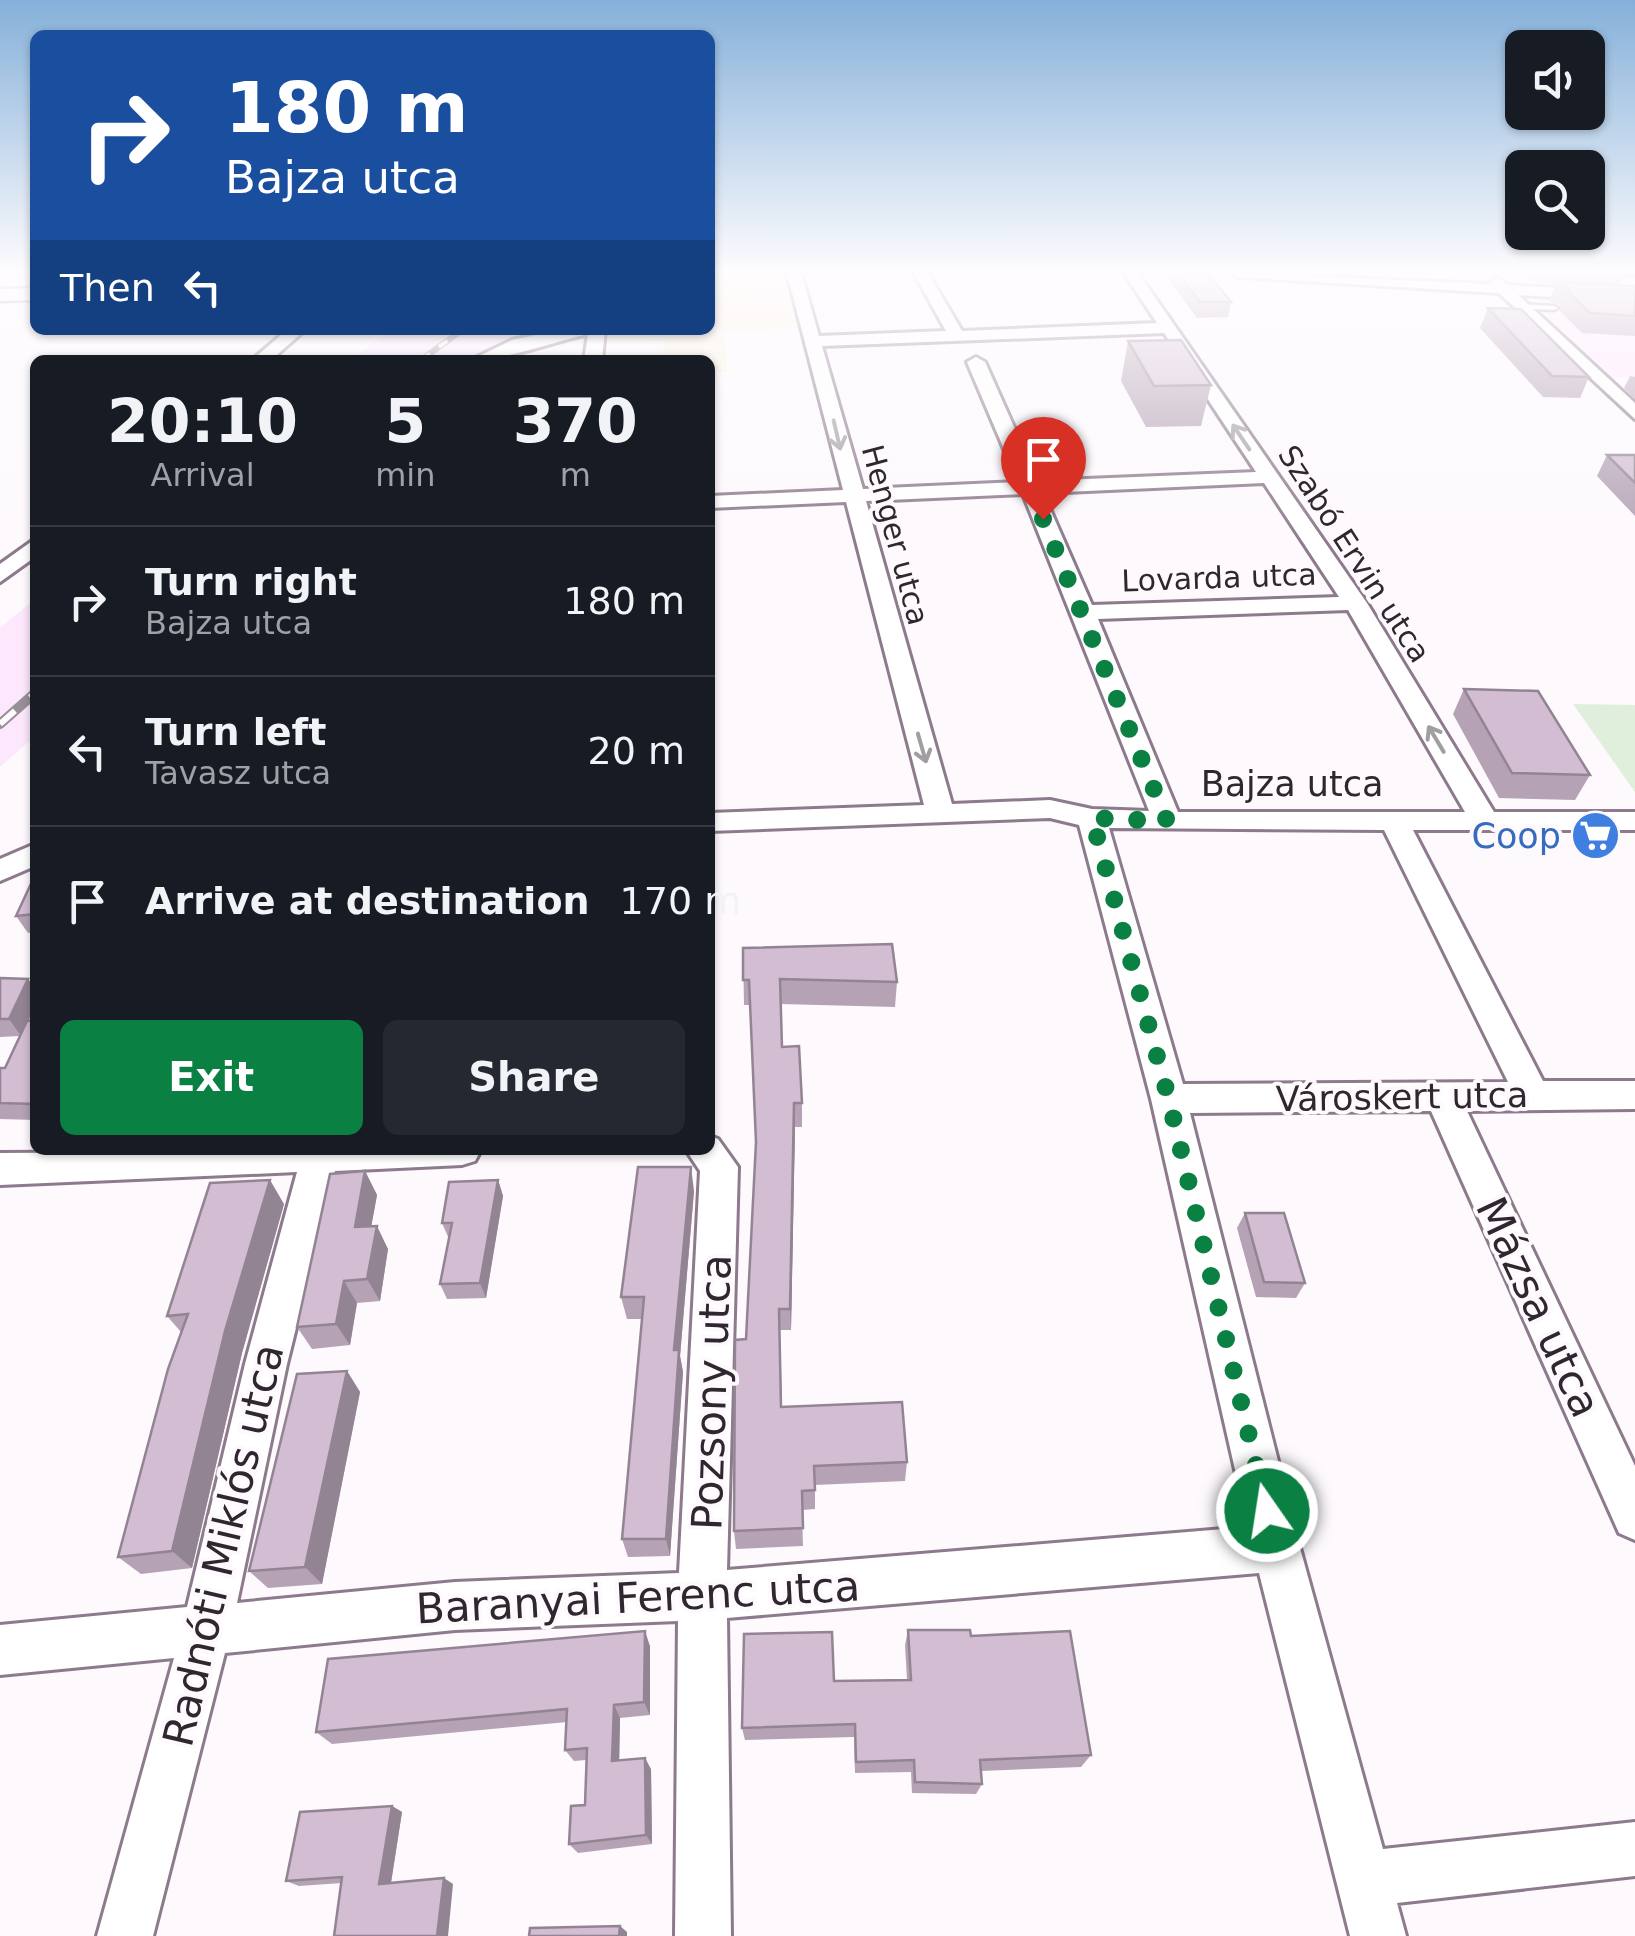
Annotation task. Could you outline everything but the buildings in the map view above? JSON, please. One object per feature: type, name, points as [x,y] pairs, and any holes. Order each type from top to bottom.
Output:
[{"type":"street","name":"Henger utca","points":[[821,363],[852,497],[940,812]]},
{"type":"street","points":[[977,363],[1084,612],[1167,821]]},
{"type":"street","name":"Szabó Ervin utca","points":[[1191,363],[1355,604],[1486,823]]},
{"type":"street","points":[[1585,363],[1635,413]]},
{"type":"street","points":[[715,502],[1268,477]]},
{"type":"street","points":[[0,575],[30,550]]},
{"type":"street","name":"Lovarda utca","points":[[1084,612],[1355,604]]},
{"type":"street","name":"Bajza utca","points":[[715,822],[1050,809],[1092,818],[1167,821],[1635,821]]},
{"type":"street","points":[[1092,818],[1169,1100],[1276,1548],[1378,1936]]},
{"type":"street","points":[[1395,823],[1533,1096]]},
{"type":"street","points":[[0,871],[30,856]]},
{"type":"street","name":"Városkert utca","points":[[1169,1100],[1635,1096]]},
{"type":"street","name":"Mázsa utca","points":[[1443,1098],[1635,1517]]},
{"type":"street","points":[[0,1168],[278,1155]]},
{"type":"street","name":"Radnóti Miklós utca","points":[[125,1936],[207,1628],[266,1364],[320,1155]]},
{"type":"street","name":"Pozsony utca","points":[[703,1936],[702,1596],[719,1167],[709,1155]]},
{"type":"street","name":"Baranyai Ferenc utca","points":[[0,1650],[455,1606],[702,1596],[1276,1548]]},
{"type":"street","points":[[1364,1879],[1635,1849]]},
{"type":"shaded area","points":[[715,363],[726,363],[727,372],[717,372],[715,385]]},
{"type":"shaded area","points":[[1592,363],[1635,363],[1635,378],[1606,378]]},
{"type":"shaded area","points":[[30,603],[30,740],[0,767],[0,628]]},
{"type":"green space","points":[[1573,704],[1635,705],[1635,792]]},
{"type":"railway","points":[[0,724],[30,697]]},
{"type":"place","name":"Coop","points":[[1596,836]]},
{"type":"route","points":[[1043,519],[1167,821],[1092,818],[1169,1100],[1267,1511]]}]
